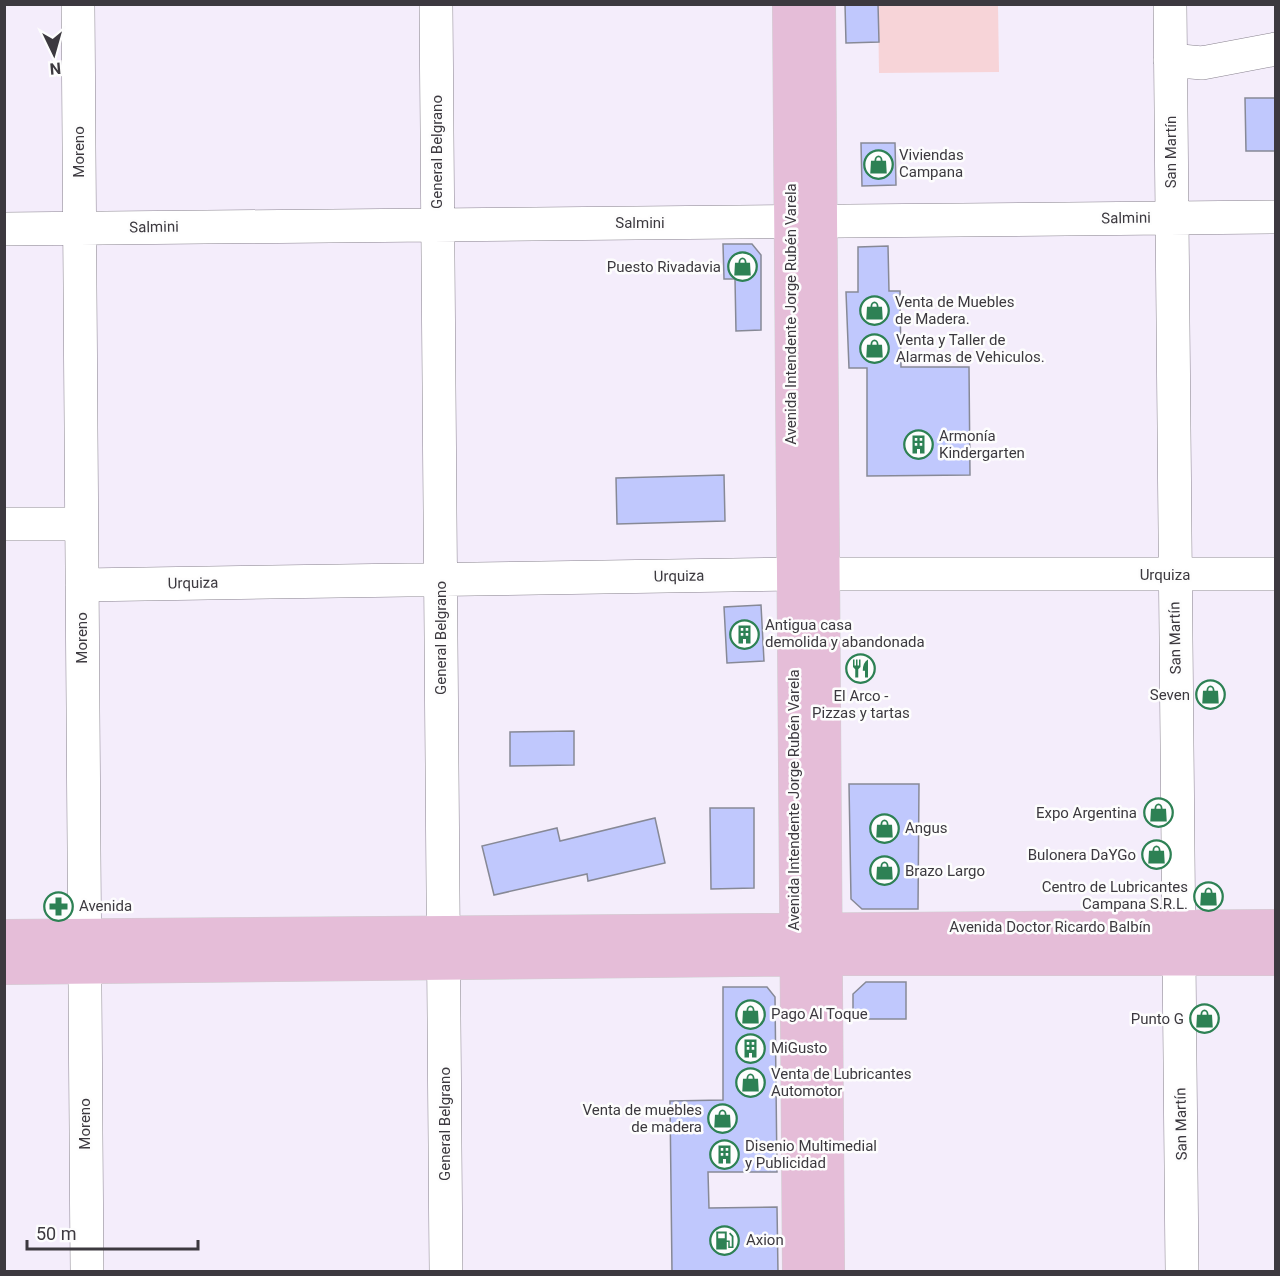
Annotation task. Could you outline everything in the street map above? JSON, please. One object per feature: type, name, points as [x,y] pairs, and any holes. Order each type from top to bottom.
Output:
[{"type":"main road","name":"Avenida Intendente Jorge Rubén Varela","points":[[789,4],[805,221],[808,574],[810,944],[799,1272]]},
{"type":"main road","name":"Avenida Intendente Jorge Rubén Varela","points":[[805,221],[819,4]]},
{"type":"main road","name":"Avenida Doctor Ricardo Balbín","points":[[84,951],[1178,942],[1275,926]]},
{"type":"main road","points":[[4,936],[84,951]]},
{"type":"main road","name":"Avenida Doctor Ricardo Balbín","points":[[1178,942],[1275,959]]},
{"type":"main road","name":"Avenida Intendente Jorge Rubén Varela","points":[[810,944],[828,1272]]},
{"type":"main road","points":[[4,968],[84,951]]},
{"type":"street","name":"Moreno","points":[[78,4],[87,1272]]},
{"type":"street","name":"General Belgrano","points":[[436,4],[446,1272]]},
{"type":"street","name":"San Martín","points":[[1170,4],[1182,1272]]},
{"type":"street","points":[[1170,60],[1202,63],[1275,49]]},
{"type":"street","name":"Salmini","points":[[4,229],[1275,217]]},
{"type":"street","points":[[4,524],[81,524]]},
{"type":"street","name":"Urquiza","points":[[82,585],[808,574],[1275,574]]},
{"type":"shaded area","points":[[878,5],[998,5],[999,72],[879,73]]},
{"type":"building","points":[[845,4],[878,4],[879,42],[846,43]]},
{"type":"building","points":[[1245,98],[1275,98],[1275,151],[1246,151]]},
{"type":"building","name":"Viviendas Campana","points":[[861,143],[895,143],[896,185],[862,186]]},
{"type":"building","points":[[723,244],[752,244],[761,255],[761,330],[736,331],[735,279],[724,279]]},
{"type":"building","name":"Armonía Kindergarten","points":[[888,246],[889,291],[900,291],[901,367],[969,367],[970,475],[867,476],[867,368],[849,368],[846,292],[858,292],[858,247]]},
{"type":"building","points":[[724,475],[725,521],[617,524],[616,478]]},
{"type":"building","name":"Antigua casa demolida y abandonada","points":[[761,605],[764,661],[727,663],[724,607]]},
{"type":"building","points":[[574,731],[574,765],[510,766],[510,732]]},
{"type":"building","points":[[849,784],[919,784],[918,909],[862,909],[851,899]]},
{"type":"building","points":[[710,808],[754,808],[754,888],[711,889]]},
{"type":"building","points":[[655,818],[665,863],[588,881],[587,874],[494,895],[482,846],[557,828],[560,841]]},
{"type":"building","points":[[866,982],[906,982],[906,1019],[853,1019],[853,994]]},
{"type":"building","points":[[723,987],[767,987],[775,997],[777,1172],[708,1172],[709,1208],[777,1207],[778,1272],[672,1272],[670,1101],[723,1100]]},
{"type":"place","name":"Viviendas Campana","points":[[878,164]]},
{"type":"place","name":"Puesto Rivadavia","points":[[742,267]]},
{"type":"place","name":"Venta de Muebles de Madera.","points":[[874,311]]},
{"type":"place","name":"Venta y Taller de Alarmas de Vehiculos.","points":[[875,349]]},
{"type":"place","name":"Armonía Kindergarten","points":[[918,445]]},
{"type":"place","name":"Antigua casa demolida y abandonada","points":[[744,634]]},
{"type":"place","name":"El Arco - Pizzas y tartas","points":[[861,669]]},
{"type":"place","name":"Seven","points":[[1211,695]]},
{"type":"place","name":"Expo Argentina","points":[[1158,813]]},
{"type":"place","name":"Angus","points":[[884,828]]},
{"type":"place","name":"Bulonera DaYGo","points":[[1157,855]]},
{"type":"place","name":"Brazo Largo","points":[[884,871]]},
{"type":"place","name":"Centro de Lubricantes Campana S.R.L.","points":[[1209,896]]},
{"type":"place","name":"Avenida","points":[[58,906]]},
{"type":"place","name":"Pago Al Toque","points":[[750,1014]]},
{"type":"place","name":"Punto G","points":[[1205,1019]]},
{"type":"place","name":"MiGusto","points":[[750,1048]]},
{"type":"place","name":"Venta de Lubricantes Automotor","points":[[750,1083]]},
{"type":"place","name":"Venta de muebles de madera","points":[[723,1119]]},
{"type":"place","name":"Disenio Multimedial y Publicidad","points":[[724,1155]]},
{"type":"place","name":"Axion","points":[[725,1240]]}]
